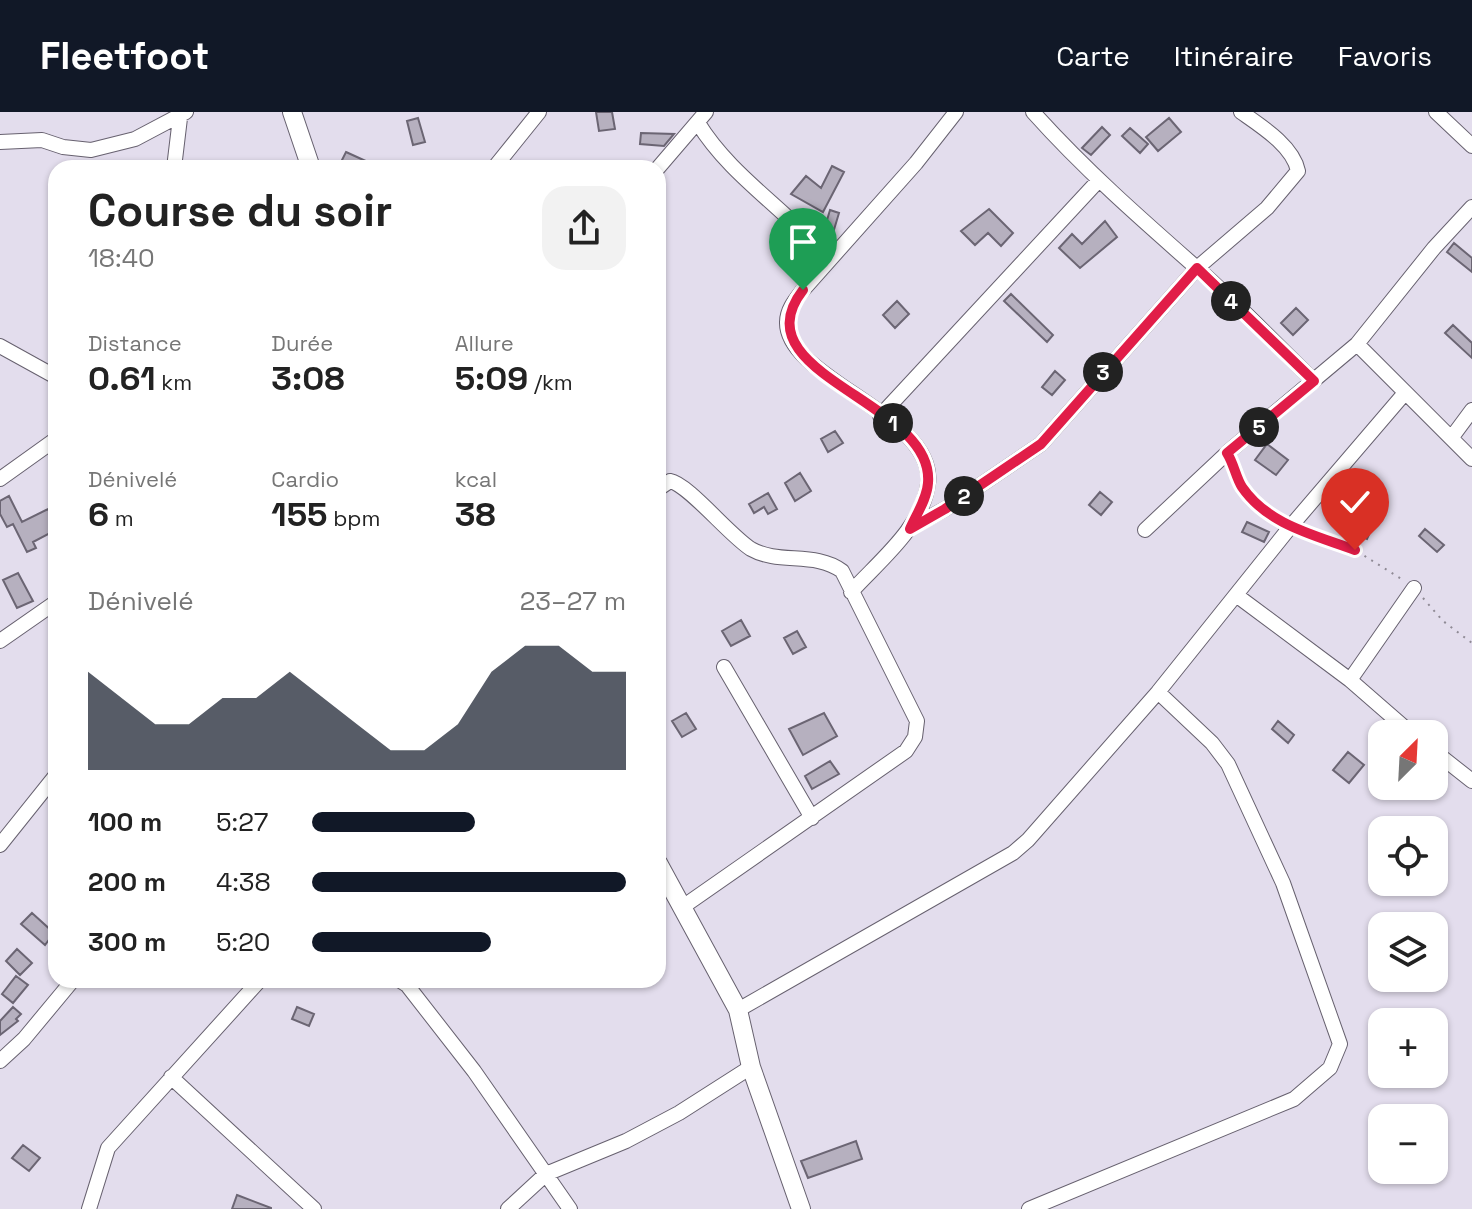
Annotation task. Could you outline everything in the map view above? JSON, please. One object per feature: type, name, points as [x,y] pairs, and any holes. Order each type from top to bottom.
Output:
[{"type":"street","points":[[292,112],[308,160]]},
{"type":"street","points":[[910,529],[929,480],[916,442],[798,351],[788,331],[787,321],[793,303],[828,259],[873,213],[956,112]]},
{"type":"street","points":[[1033,112],[1099,180],[1173,250],[1197,268],[1314,381]]},
{"type":"street","points":[[851,592],[910,529],[1041,444],[1197,268],[1267,208],[1298,171],[1297,162],[1277,140],[1241,112]]},
{"type":"street","points":[[1436,112],[1472,146]]},
{"type":"street","points":[[500,160],[536,114]]},
{"type":"street","points":[[0,142],[42,140],[63,147],[91,150],[135,139],[183,115]]},
{"type":"street","points":[[175,160],[183,115]]},
{"type":"street","points":[[665,160],[702,118],[716,151],[796,221],[828,259]]},
{"type":"street","points":[[880,416],[1099,180]]},
{"type":"street","points":[[1145,530],[1227,453],[1357,344],[1434,248],[1472,207]]},
{"type":"street","points":[[1357,344],[1472,459]]},
{"type":"street","points":[[0,346],[48,373]]},
{"type":"street","points":[[738,1010],[1013,853],[1044,826],[1404,394]]},
{"type":"street","points":[[1452,437],[1472,410]]},
{"type":"street","points":[[0,479],[48,445]]},
{"type":"street","points":[[666,483],[680,482],[717,522],[751,548],[763,554],[833,564],[842,571],[917,721],[917,729],[906,751],[684,906]]},
{"type":"street","points":[[1350,680],[1414,588]]},
{"type":"street","points":[[1236,595],[1350,680],[1396,720]]},
{"type":"street","points":[[0,641],[48,608]]},
{"type":"street","points":[[724,667],[812,818]]},
{"type":"street","points":[[1029,1209],[1294,1099],[1330,1068],[1340,1044],[1283,883],[1228,764],[1212,743],[1158,692]]},
{"type":"street","points":[[1448,762],[1472,781]]},
{"type":"street","points":[[0,845],[48,785]]},
{"type":"street","points":[[666,876],[738,1010],[751,1067],[801,1209]]},
{"type":"street","points":[[2,1052],[24,1039],[66,988]]},
{"type":"street","points":[[89,1209],[108,1148],[253,988]]},
{"type":"street","points":[[411,988],[570,1209]]},
{"type":"street","points":[[508,1209],[546,1174],[626,1141],[679,1113],[751,1067]]},
{"type":"street","points":[[171,1077],[314,1209]]},
{"type":"path","points":[[1227,453],[1238,470],[1239,484],[1268,513],[1291,526],[1355,550],[1414,588],[1443,621],[1472,643]]},
{"type":"building","points":[[596,112],[612,112],[615,129],[599,131]]},
{"type":"building","points":[[418,118],[425,142],[413,145],[407,121]]},
{"type":"building","points":[[1169,118],[1181,132],[1158,151],[1146,137]]},
{"type":"building","points":[[1102,127],[1110,135],[1091,155],[1082,148]]},
{"type":"building","points":[[1130,128],[1148,144],[1140,153],[1122,136]]},
{"type":"building","points":[[641,133],[674,134],[664,146],[640,144]]},
{"type":"building","points":[[346,152],[364,160],[342,160]]},
{"type":"building","points":[[832,166],[844,172],[823,212],[791,194],[806,176],[821,188]]},
{"type":"building","points":[[989,209],[1013,233],[1001,246],[988,233],[975,245],[961,231]]},
{"type":"building","points":[[830,210],[839,213],[830,243],[822,237]]},
{"type":"building","points":[[1105,221],[1117,237],[1080,268],[1059,248],[1072,234],[1082,244]]},
{"type":"building","points":[[1454,243],[1472,258],[1472,272],[1447,252]]},
{"type":"building","points":[[1011,294],[1053,335],[1047,342],[1004,301]]},
{"type":"building","points":[[897,301],[909,314],[895,328],[883,315]]},
{"type":"building","points":[[1296,308],[1308,320],[1293,335],[1281,323]]},
{"type":"building","points":[[1453,325],[1472,343],[1472,358],[1445,333]]},
{"type":"building","points":[[1055,371],[1065,380],[1052,395],[1042,387]]},
{"type":"building","points":[[835,431],[843,443],[828,452],[821,439]]},
{"type":"building","points":[[1267,444],[1288,460],[1276,475],[1255,460]]},
{"type":"building","points":[[800,473],[811,491],[795,501],[785,483]]},
{"type":"building","points":[[1100,492],[1112,502],[1101,515],[1089,505]]},
{"type":"building","points":[[768,493],[777,509],[768,514],[764,507],[754,513],[749,504]]},
{"type":"building","points":[[9,496],[22,522],[48,509],[48,534],[33,542],[36,548],[27,552],[13,524],[7,527],[0,514],[0,501]]},
{"type":"building","points":[[1342,517],[1371,530],[1367,539],[1338,526]]},
{"type":"building","points":[[1247,522],[1269,532],[1264,542],[1242,532]]},
{"type":"building","points":[[1425,529],[1444,545],[1437,552],[1419,536]]},
{"type":"building","points":[[18,573],[33,601],[17,608],[3,580]]},
{"type":"building","points":[[741,620],[750,636],[731,646],[722,631]]},
{"type":"building","points":[[797,631],[806,647],[793,654],[784,638]]},
{"type":"building","points":[[686,713],[696,729],[682,737],[672,721]]},
{"type":"building","points":[[824,713],[837,736],[803,755],[789,729]]},
{"type":"building","points":[[1278,721],[1294,735],[1288,743],[1272,729]]},
{"type":"building","points":[[1348,752],[1364,765],[1349,783],[1333,770]]},
{"type":"building","points":[[830,761],[839,774],[812,789],[805,776]]},
{"type":"building","points":[[32,913],[48,928],[48,941],[45,945],[21,924]]},
{"type":"building","points":[[17,949],[32,963],[20,975],[6,961]]},
{"type":"building","points":[[16,976],[28,985],[13,1003],[2,994]]},
{"type":"building","points":[[13,1007],[21,1014],[16,1019],[18,1021],[0,1035],[0,1021]]},
{"type":"building","points":[[297,1007],[314,1014],[309,1026],[292,1019]]},
{"type":"building","points":[[856,1141],[862,1159],[808,1178],[801,1161]]},
{"type":"building","points":[[23,1145],[40,1158],[29,1171],[12,1158]]},
{"type":"building","points":[[237,1195],[271,1208],[271,1209],[232,1209]]},
{"type":"route","points":[[803,290],[793,303],[787,321],[788,331],[798,351],[880,416],[903,429],[916,442],[925,462],[929,480],[910,529],[1041,444],[1197,268],[1314,381],[1227,453],[1238,470],[1239,484],[1268,513],[1317,539],[1355,550]]}]
